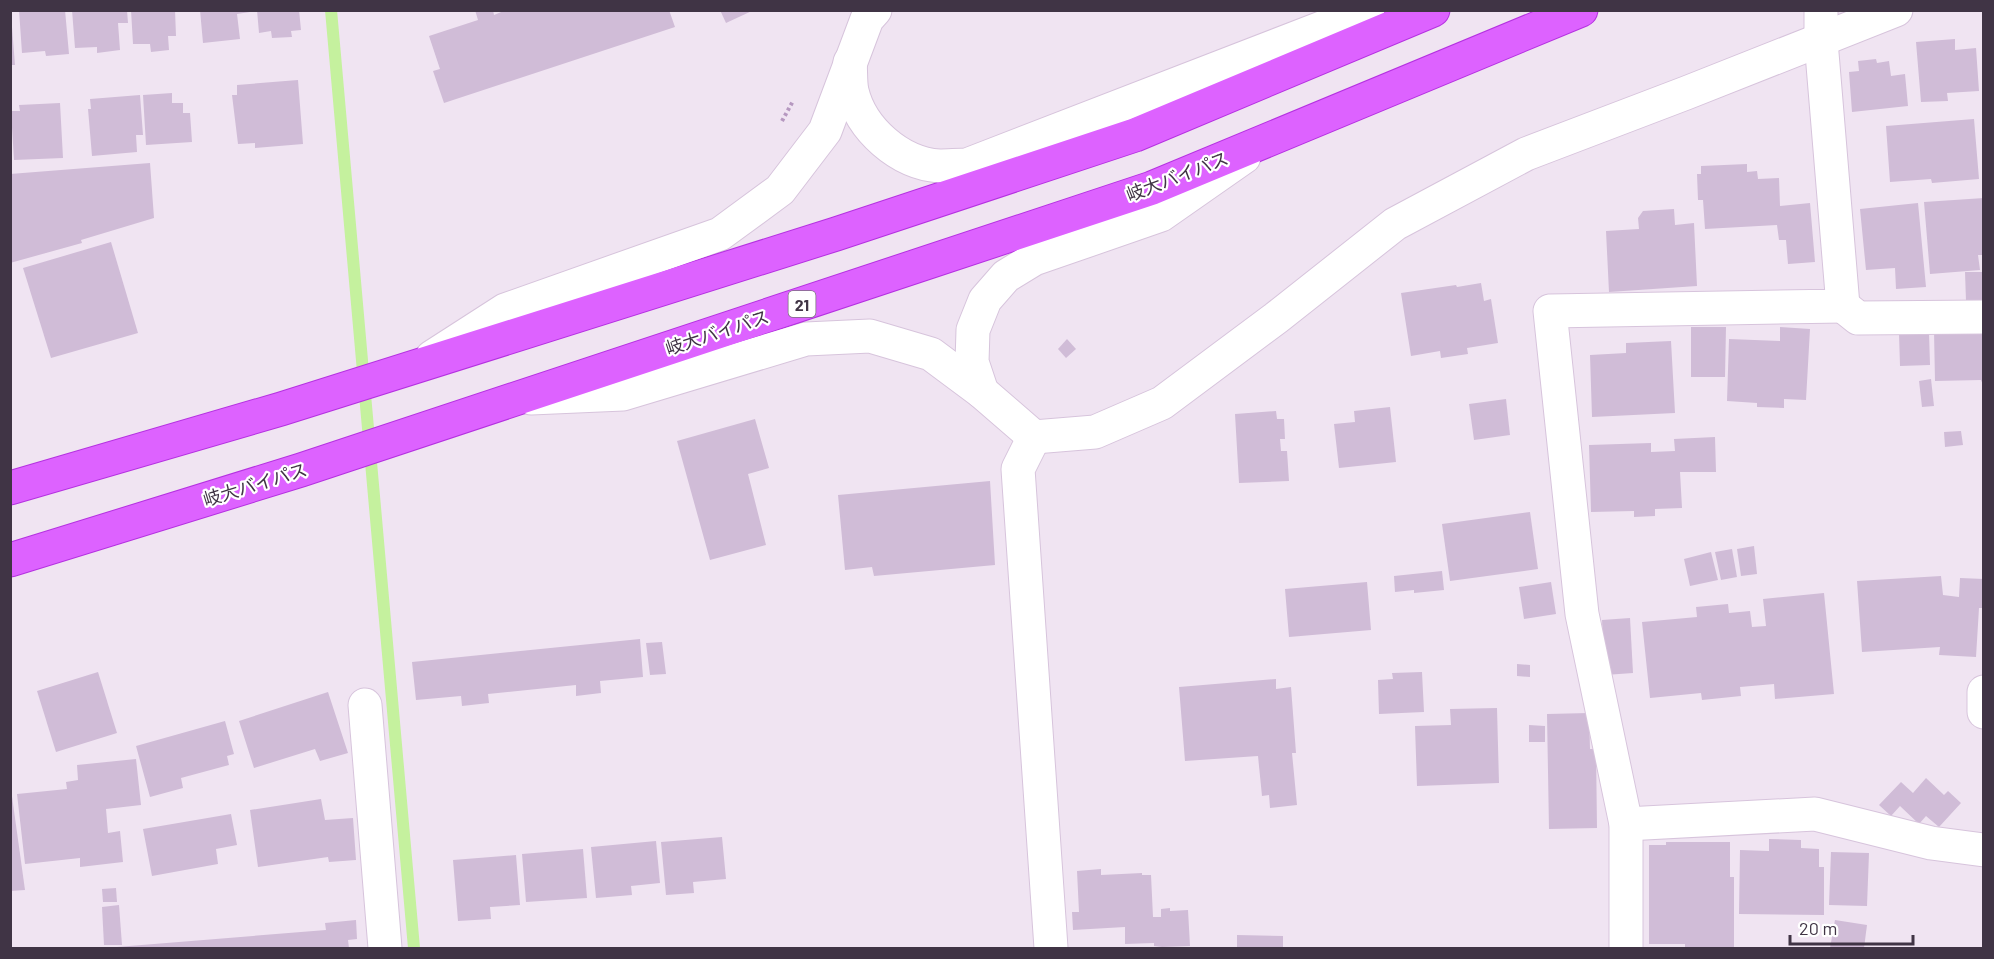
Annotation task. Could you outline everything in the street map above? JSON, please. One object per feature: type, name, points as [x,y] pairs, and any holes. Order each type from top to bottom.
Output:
[{"type":"highway","points":[[10,488],[281,409],[836,234],[1135,135],[1433,10]]},
{"type":"highway","name":"岐大バイパス","points":[[10,560],[301,470],[1152,188],[1581,10]]},
{"type":"street","points":[[417,366],[505,310],[720,234],[780,190],[825,130],[867,19],[875,10]]},
{"type":"street","points":[[850,61],[852,90],[864,118],[882,141],[908,158],[937,166],[967,165],[1368,10]]},
{"type":"street","points":[[513,399],[623,394],[806,339],[870,336],[931,354],[982,392],[1034,437],[1095,432],[1162,403],[1276,318],[1395,224],[1526,154],[1821,26],[1896,10]]},
{"type":"street","points":[[1821,26],[1843,306]]},
{"type":"street","points":[[982,392],[972,362],[973,330],[985,300],[1006,276],[1034,259],[1161,215],[1268,140]]},
{"type":"street","points":[[1626,948],[1626,824],[1582,614],[1550,311],[1843,306],[1858,318],[1983,317]]},
{"type":"street","points":[[1034,437],[1018,469],[1051,948]]},
{"type":"street","points":[[1983,692],[1983,712]]},
{"type":"street","points":[[365,705],[385,948]]},
{"type":"street","points":[[1626,824],[1815,814],[1931,843],[1983,850]]},
{"type":"building","points":[[19,10],[65,10],[69,54],[46,56],[45,51],[22,53]]},
{"type":"building","points":[[72,10],[127,10],[128,23],[118,23],[120,50],[97,53],[97,47],[75,48]]},
{"type":"building","points":[[131,10],[175,10],[176,36],[168,36],[169,50],[151,52],[150,44],[133,44]]},
{"type":"building","points":[[200,10],[250,10],[250,12],[237,14],[240,39],[203,43]]},
{"type":"building","points":[[257,10],[299,10],[301,30],[291,31],[292,37],[272,38],[271,31],[259,33]]},
{"type":"building","points":[[475,10],[493,10],[494,15],[506,10],[669,10],[675,27],[444,103],[433,71],[440,69],[429,36],[478,20]]},
{"type":"building","points":[[720,10],[754,10],[726,23]]},
{"type":"building","points":[[10,27],[12,27],[15,65],[10,65]]},
{"type":"building","points":[[1955,39],[1955,50],[1976,48],[1979,91],[1947,93],[1948,101],[1921,102],[1916,42]]},
{"type":"building","points":[[1876,59],[1877,63],[1889,61],[1891,76],[1905,74],[1908,106],[1852,112],[1849,72],[1859,71],[1858,61]]},
{"type":"building","points":[[298,80],[303,144],[255,148],[255,143],[238,144],[232,95],[237,95],[237,85]]},
{"type":"building","points":[[172,93],[172,103],[183,103],[183,113],[190,113],[192,142],[146,145],[143,95]]},
{"type":"building","points":[[140,95],[143,135],[136,135],[137,152],[92,156],[88,109],[91,109],[90,99]]},
{"type":"building","points":[[60,103],[63,158],[14,160],[11,111],[20,111],[19,105]]},
{"type":"building","points":[[1974,119],[1979,179],[1932,183],[1931,179],[1890,182],[1886,126]]},
{"type":"building","points":[[150,163],[154,218],[81,240],[82,243],[10,263],[10,174]]},
{"type":"building","points":[[1747,164],[1747,172],[1757,171],[1758,179],[1779,178],[1780,206],[1810,203],[1815,262],[1788,264],[1786,240],[1779,240],[1777,225],[1705,229],[1703,200],[1698,200],[1697,174],[1701,174],[1701,166]]},
{"type":"building","points":[[1984,198],[1984,255],[1978,255],[1980,270],[1930,274],[1924,202]]},
{"type":"building","points":[[1918,203],[1926,287],[1896,289],[1895,268],[1866,270],[1860,209]]},
{"type":"building","points":[[1674,209],[1675,225],[1694,223],[1697,286],[1609,292],[1606,231],[1639,229],[1638,218],[1643,211]]},
{"type":"building","points":[[111,242],[138,333],[51,358],[23,268]]},
{"type":"building","points":[[1965,272],[1984,272],[1984,300],[1966,301]]},
{"type":"building","points":[[1481,283],[1484,301],[1491,299],[1498,343],[1467,348],[1468,354],[1441,358],[1440,351],[1411,356],[1401,293]]},
{"type":"building","points":[[1691,327],[1726,327],[1725,377],[1691,377]]},
{"type":"building","points":[[1780,327],[1810,329],[1806,400],[1784,399],[1784,408],[1757,407],[1757,403],[1727,401],[1729,339],[1780,341]]},
{"type":"building","points":[[1934,331],[1984,331],[1984,387],[1981,380],[1935,381]]},
{"type":"building","points":[[1929,332],[1930,365],[1900,366],[1899,333]]},
{"type":"building","points":[[1067,339],[1076,349],[1066,358],[1058,349]]},
{"type":"building","points":[[1671,341],[1675,413],[1592,417],[1590,355],[1626,353],[1626,343]]},
{"type":"building","points":[[1931,379],[1934,406],[1922,407],[1919,381]]},
{"type":"building","points":[[1506,399],[1510,435],[1474,440],[1469,404]]},
{"type":"building","points":[[1390,407],[1396,462],[1339,468],[1334,424],[1355,422],[1354,411]]},
{"type":"building","points":[[1276,411],[1277,419],[1284,419],[1285,439],[1280,439],[1281,451],[1287,451],[1289,481],[1239,483],[1235,414]]},
{"type":"building","points":[[755,419],[769,468],[748,474],[766,545],[710,560],[677,441]]},
{"type":"building","points":[[1961,431],[1963,445],[1945,447],[1944,432]]},
{"type":"building","points":[[1715,437],[1716,472],[1680,472],[1682,508],[1655,509],[1655,516],[1634,517],[1634,511],[1591,512],[1589,445],[1651,443],[1651,452],[1675,451],[1674,439]]},
{"type":"building","points":[[990,481],[995,565],[874,576],[872,567],[845,570],[838,495]]},
{"type":"building","points":[[1530,512],[1538,569],[1450,581],[1442,524]]},
{"type":"building","points":[[1754,546],[1757,574],[1741,576],[1737,549]]},
{"type":"building","points":[[1732,549],[1737,577],[1721,580],[1715,552]]},
{"type":"building","points":[[1711,552],[1718,580],[1690,586],[1684,559]]},
{"type":"building","points":[[1442,571],[1444,590],[1395,592],[1394,576]]},
{"type":"building","points":[[1941,576],[1943,595],[1959,597],[1960,578],[1984,579],[1984,608],[1979,608],[1976,657],[1939,655],[1940,647],[1862,652],[1857,581]]},
{"type":"building","points":[[1367,582],[1371,630],[1289,637],[1285,589]]},
{"type":"building","points":[[1551,582],[1556,614],[1524,619],[1519,587]]},
{"type":"building","points":[[1824,593],[1834,694],[1775,699],[1774,684],[1740,687],[1741,696],[1702,700],[1701,693],[1650,698],[1642,622],[1697,617],[1696,607],[1728,604],[1729,613],[1750,611],[1752,627],[1766,626],[1763,599]]},
{"type":"building","points":[[1630,618],[1633,673],[1605,675],[1602,620]]},
{"type":"building","points":[[640,639],[643,677],[600,681],[601,693],[576,696],[576,685],[488,694],[489,703],[462,706],[461,696],[416,700],[412,662]]},
{"type":"building","points":[[662,642],[666,674],[650,675],[646,643]]},
{"type":"building","points":[[1517,664],[1530,665],[1530,677],[1517,676]]},
{"type":"building","points":[[98,672],[117,733],[56,752],[37,691]]},
{"type":"building","points":[[1422,672],[1424,712],[1379,714],[1378,680],[1393,679],[1392,673]]},
{"type":"building","points":[[1276,679],[1276,689],[1291,687],[1296,753],[1292,753],[1297,805],[1270,808],[1269,795],[1262,796],[1258,756],[1185,761],[1179,687]]},
{"type":"building","points":[[328,692],[348,753],[320,761],[315,749],[254,768],[239,721]]},
{"type":"building","points":[[1497,708],[1499,783],[1417,786],[1415,726],[1451,725],[1450,709]]},
{"type":"building","points":[[1589,713],[1590,749],[1596,749],[1597,828],[1549,829],[1547,714]]},
{"type":"building","points":[[225,721],[234,754],[227,756],[229,765],[181,778],[183,788],[150,797],[136,746]]},
{"type":"building","points":[[1529,725],[1545,726],[1545,742],[1529,742]]},
{"type":"building","points":[[136,759],[141,805],[106,809],[108,833],[120,831],[123,862],[80,867],[80,858],[25,864],[17,794],[67,789],[66,782],[78,780],[77,765]]},
{"type":"building","points":[[1926,778],[1944,795],[1948,791],[1961,803],[1939,827],[1926,816],[1919,824],[1900,806],[1891,816],[1879,805],[1901,782],[1913,793]]},
{"type":"building","points":[[10,782],[25,890],[10,891]]},
{"type":"building","points":[[321,799],[325,820],[353,818],[356,860],[329,862],[328,857],[258,867],[250,810]]},
{"type":"building","points":[[231,814],[237,845],[216,849],[218,864],[152,876],[143,829]]},
{"type":"building","points":[[722,837],[726,879],[693,882],[694,893],[666,895],[661,842]]},
{"type":"building","points":[[1769,839],[1801,840],[1801,848],[1819,849],[1819,867],[1824,867],[1824,915],[1739,914],[1740,850],[1769,851]]},
{"type":"building","points":[[656,841],[660,883],[631,886],[632,895],[596,898],[591,847]]},
{"type":"building","points":[[1666,842],[1730,842],[1730,877],[1734,877],[1734,947],[1685,948],[1685,944],[1649,944],[1649,845],[1666,845]]},
{"type":"building","points":[[583,849],[587,898],[526,902],[522,854]]},
{"type":"building","points":[[1831,852],[1869,853],[1867,906],[1829,905]]},
{"type":"building","points":[[516,855],[520,905],[490,907],[491,919],[458,921],[453,860]]},
{"type":"building","points":[[1101,869],[1101,875],[1142,873],[1142,875],[1151,875],[1153,917],[1161,917],[1161,909],[1188,910],[1190,946],[1162,947],[1154,946],[1154,943],[1125,944],[1125,927],[1073,930],[1072,912],[1079,912],[1077,871]]},
{"type":"building","points":[[116,888],[117,902],[103,902],[102,889]]},
{"type":"building","points":[[119,905],[122,945],[104,945],[102,907]]},
{"type":"building","points":[[356,920],[357,939],[348,940],[349,948],[117,947],[326,930],[325,923]]},
{"type":"building","points":[[1835,920],[1867,925],[1864,948],[1830,948]]},
{"type":"building","points":[[1237,935],[1283,936],[1283,948],[1237,948]]},
{"type":"waterway","points":[[331,10],[414,948]]}]
